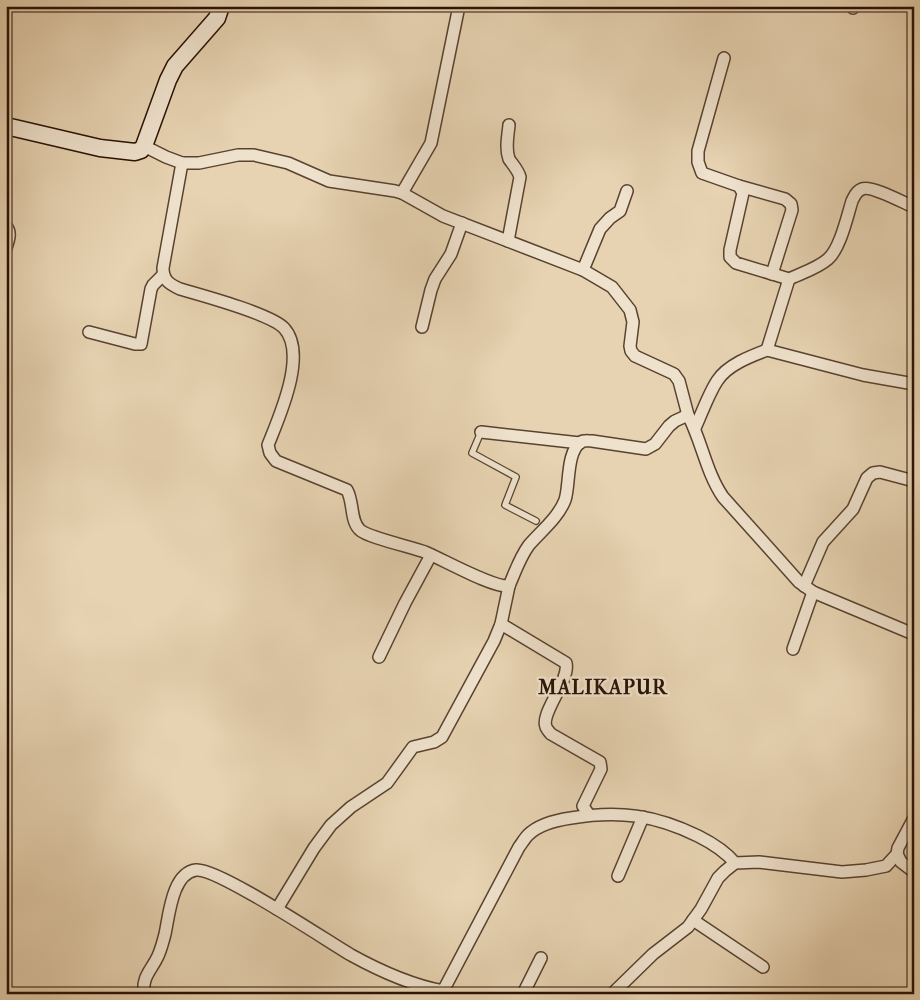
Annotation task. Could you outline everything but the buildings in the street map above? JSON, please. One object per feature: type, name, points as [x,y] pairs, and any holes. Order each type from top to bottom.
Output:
[{"type":"street","points":[[6,126],[108,149],[135,152],[141,150],[175,66],[217,18],[222,6]]},
{"type":"street","points":[[402,193],[431,143],[458,6]]},
{"type":"street","points":[[724,58],[698,151],[698,162],[702,173],[785,200],[791,204],[792,210],[772,274]]},
{"type":"street","points":[[508,242],[520,177],[518,170],[508,157],[509,125]]},
{"type":"street","points":[[144,146],[182,163],[199,163],[254,155],[288,163],[330,181],[395,190],[443,216],[583,270],[612,287],[630,310],[633,322],[631,352],[635,356],[674,374],[679,381],[688,415],[695,428],[711,477],[723,497],[799,582],[809,589],[913,630]]},
{"type":"street","points":[[182,163],[163,275],[165,280],[172,285],[272,320],[283,326],[291,341],[292,378],[268,445],[270,454],[276,461],[347,490],[352,501],[355,523],[362,532],[431,555],[492,584],[510,586]]},
{"type":"street","points":[[739,186],[743,193],[730,250],[730,258],[736,263],[789,279],[822,264],[830,258],[835,251],[856,194],[862,188],[870,189],[914,207]]},
{"type":"street","points":[[583,270],[600,229],[610,218],[620,212],[628,191]]},
{"type":"street","points":[[422,326],[435,279],[451,254],[462,223]]},
{"type":"street","points":[[6,226],[10,235],[6,248]]},
{"type":"street","points":[[89,332],[135,344],[142,344],[152,285],[163,275]]},
{"type":"street","points":[[767,350],[789,279]]},
{"type":"street","points":[[695,428],[717,380],[727,370],[754,354],[767,350],[862,375],[914,384]]},
{"type":"street","points":[[480,432],[580,443],[592,441],[646,449],[655,444],[675,421],[688,415]]},
{"type":"street","points":[[277,909],[314,848],[331,825],[351,807],[387,782],[413,747],[434,742],[442,737],[494,641],[501,624],[510,586],[520,559],[529,545],[543,532],[562,506],[574,451],[580,443]]},
{"type":"street","points":[[792,649],[818,550],[829,533],[853,509],[867,478],[872,473],[880,472],[914,480]]},
{"type":"street","points":[[379,657],[431,555]]},
{"type":"street","points":[[501,624],[566,663],[566,672],[545,722],[546,728],[551,734],[600,762],[602,768],[583,806],[589,815]]},
{"type":"street","points":[[144,994],[143,984],[145,977],[163,944],[173,895],[179,881],[195,870],[204,871],[222,879],[277,909],[365,962],[408,981],[445,992],[519,847],[528,835],[537,828],[551,822],[589,815],[643,816],[681,828],[703,839],[721,849],[735,863]]},
{"type":"street","points":[[618,876],[643,816]]},
{"type":"street","points":[[612,994],[653,954],[681,933],[693,920],[718,878],[735,863],[759,862],[842,872],[886,866],[897,854],[898,848],[914,818]]},
{"type":"street","points":[[897,854],[901,862],[914,872]]},
{"type":"street","points":[[693,920],[763,966]]},
{"type":"street","points":[[523,994],[541,958]]},
{"type":"lane","points":[[480,432],[472,453],[516,478],[505,505],[536,521]]},
{"type":"district","name":"MALIKAPUR","points":[[603,687]]}]
